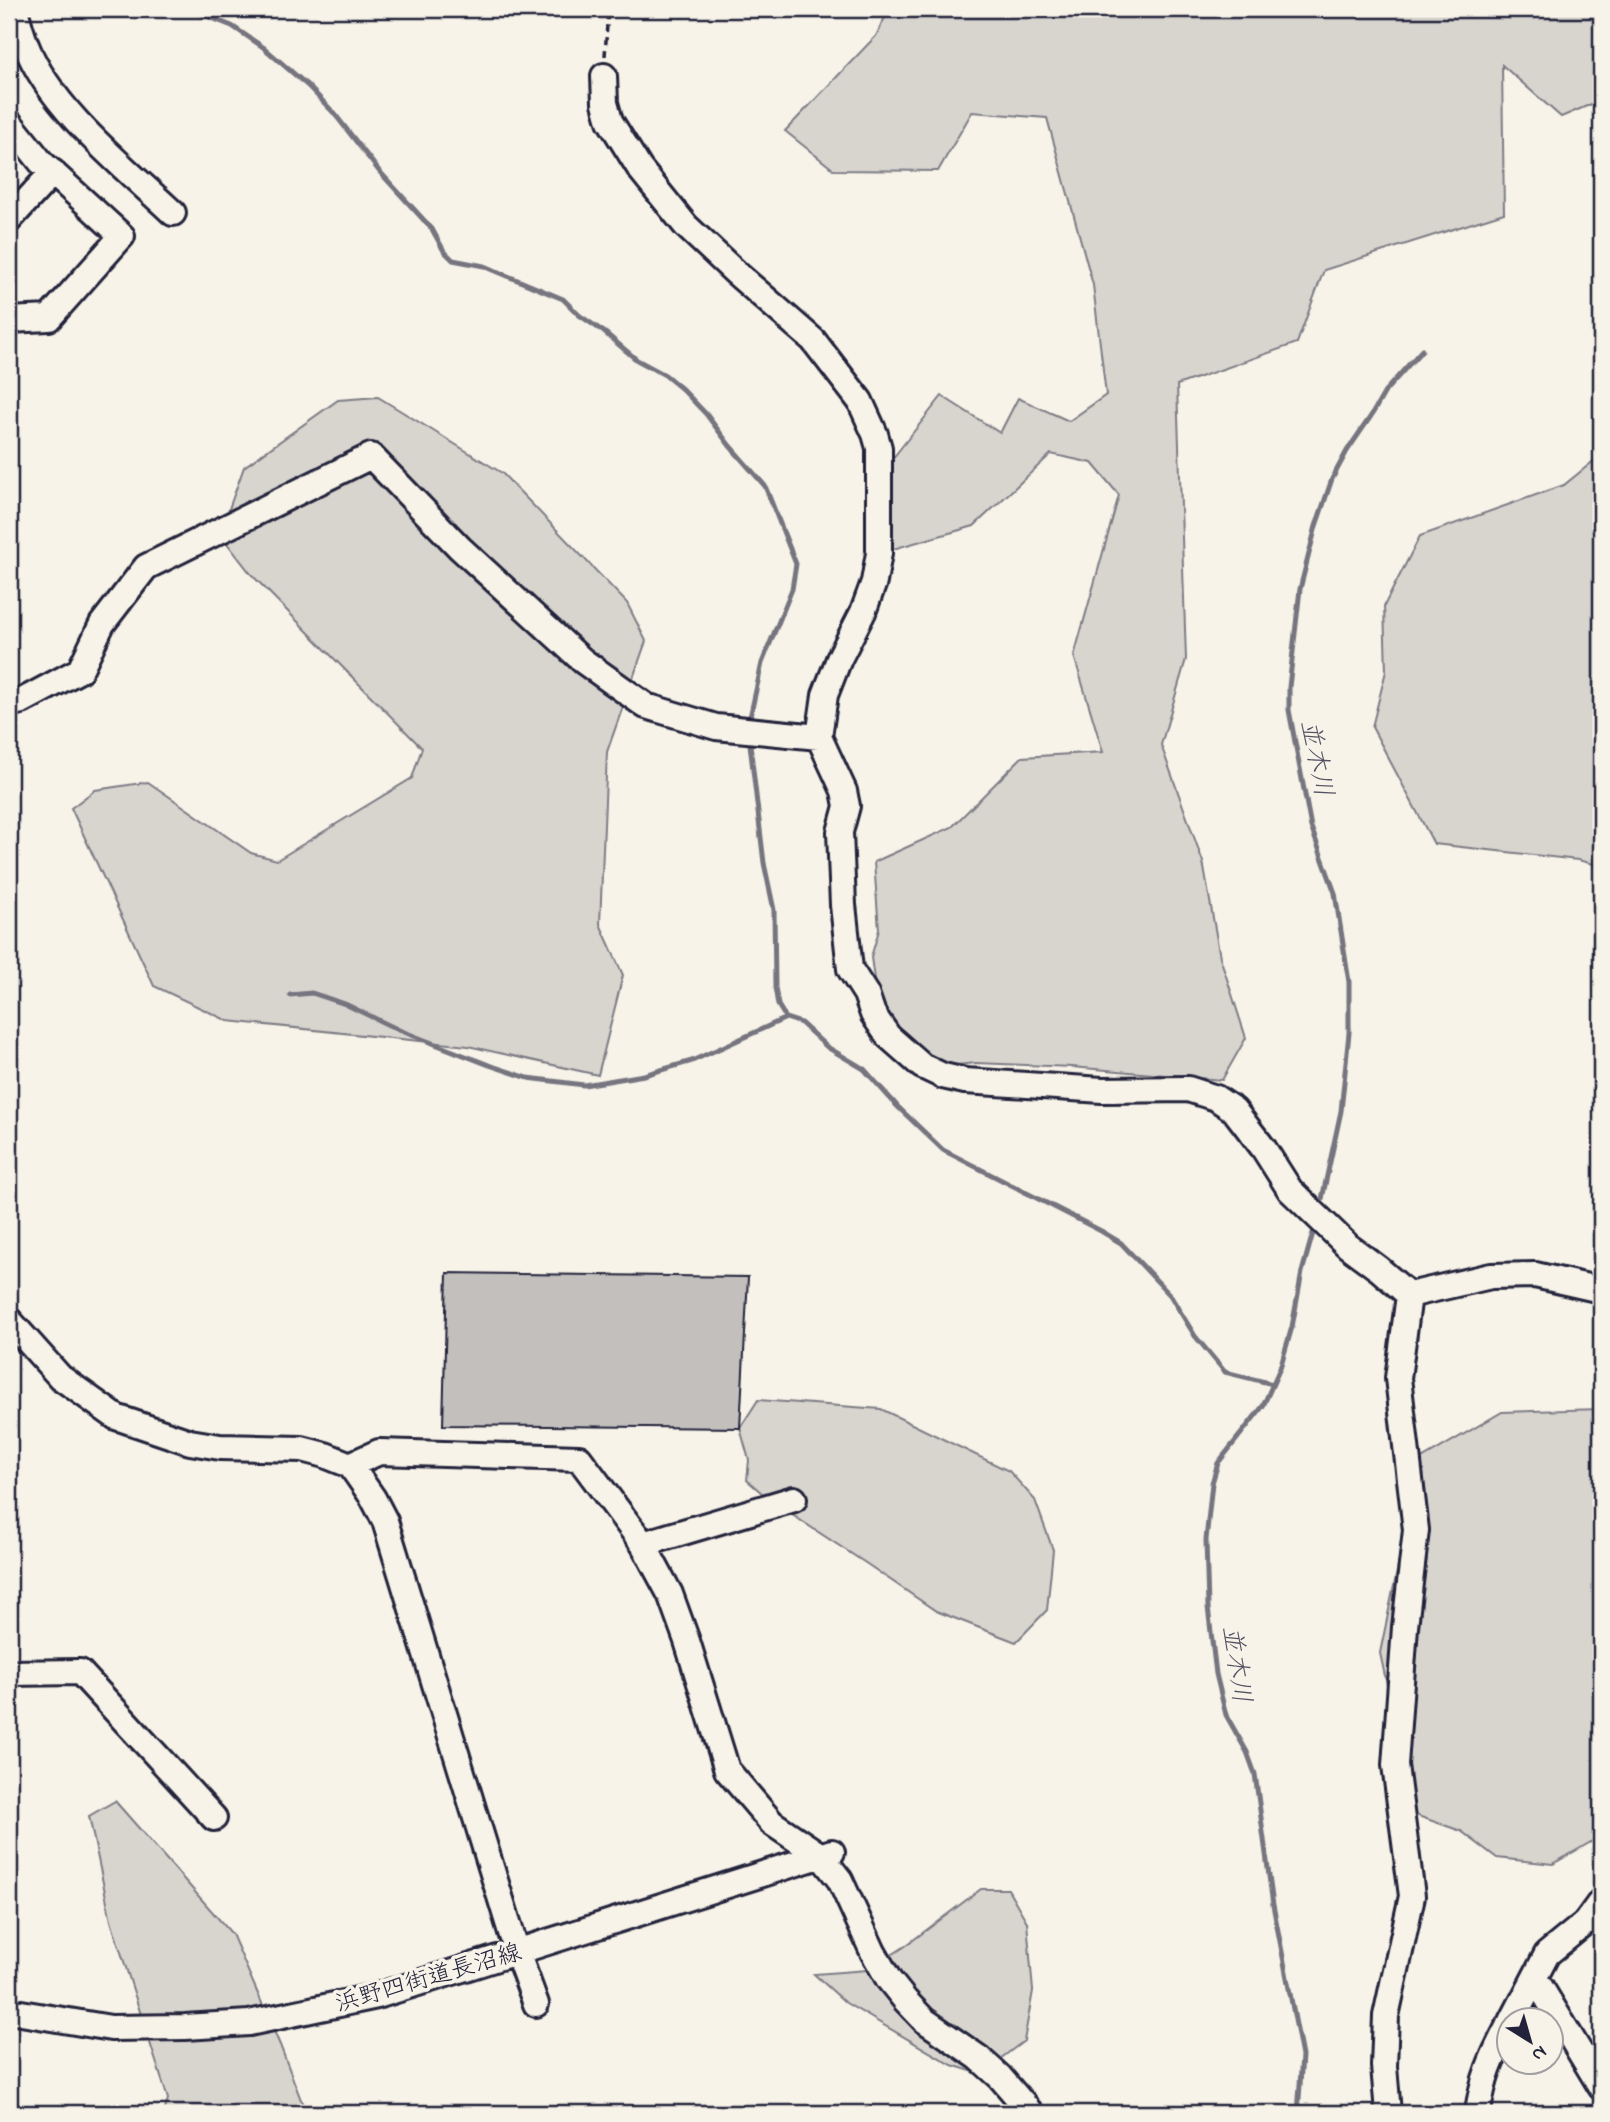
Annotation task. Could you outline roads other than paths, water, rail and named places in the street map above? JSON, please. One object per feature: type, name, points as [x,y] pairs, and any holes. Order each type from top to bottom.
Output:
[{"type":"street","points":[[15,9],[26,46],[41,74],[62,103],[173,213]]},
{"type":"street","points":[[604,76],[605,103],[610,121],[640,169],[686,226],[813,340],[860,401],[880,448],[879,553],[874,582],[825,695],[819,737],[844,791],[847,806],[840,832],[843,905],[850,969],[866,994],[873,1014],[896,1044],[922,1066],[943,1076],[965,1081],[1102,1090],[1188,1089],[1216,1098],[1234,1110],[1264,1149],[1290,1190],[1348,1246],[1380,1269],[1409,1296]]},
{"type":"street","points":[[9,122],[41,162],[122,236],[49,318],[9,320]]},
{"type":"street","points":[[9,220],[53,172]]},
{"type":"street","points":[[9,704],[22,701],[80,670],[102,624],[146,567],[371,456],[460,548],[583,661],[646,706],[716,727],[819,737]]},
{"type":"street","points":[[1409,1296],[1491,1276],[1535,1275],[1601,1290]]},
{"type":"street","points":[[1388,2113],[1384,2066],[1387,2016],[1412,1896],[1395,1765],[1405,1628],[1416,1530],[1398,1378],[1409,1296]]},
{"type":"street","points":[[9,1320],[60,1377],[116,1417],[190,1442],[220,1447],[302,1449],[350,1465],[385,1521],[517,1952],[536,2004]]},
{"type":"street","points":[[350,1465],[379,1452],[579,1458],[643,1544],[670,1594],[727,1770],[772,1822],[829,1853],[873,1952],[889,1980],[924,2020],[979,2057],[1031,2113]]},
{"type":"street","points":[[643,1544],[794,1499]]},
{"type":"street","points":[[9,1673],[80,1672],[214,1818]]},
{"type":"street","name":"浜野四街道長沼線","points":[[9,2011],[111,2028],[249,2023],[377,1996],[829,1853]]},
{"type":"street","points":[[1519,2007],[1548,1954],[1585,1923],[1601,1901]]},
{"type":"street","points":[[1535,1978],[1601,2087]]},
{"type":"street","points":[[1478,2113],[1481,2087],[1494,2056]]},
{"type":"waterway","points":[[189,9],[232,26],[263,47],[308,86],[432,229],[444,251],[453,260],[484,266],[563,299],[579,315],[637,360],[665,375],[682,389],[765,486],[796,564],[792,589],[762,663],[749,722]]},
{"type":"waterway","name":"並木川","points":[[1322,1199],[1341,1111],[1349,1033],[1349,982],[1335,893],[1311,827],[1289,710],[1300,589],[1316,526],[1332,479],[1386,390],[1422,350]]},
{"type":"waterway","points":[[749,736],[764,863],[774,910],[775,987],[778,1005],[786,1018]]},
{"type":"waterway","points":[[290,995],[312,993],[345,1004],[399,1030],[528,1078],[584,1085],[644,1075],[692,1061],[786,1018],[801,1023],[827,1047],[864,1069],[898,1107],[943,1150],[1121,1243],[1170,1295],[1195,1336],[1225,1372],[1273,1384]]},
{"type":"waterway","name":"並木川","points":[[1298,2113],[1302,2056],[1273,1905],[1255,1774],[1247,1752],[1226,1715],[1216,1674],[1208,1607],[1206,1540],[1212,1483],[1218,1463],[1263,1406],[1280,1368],[1313,1233]]}]
